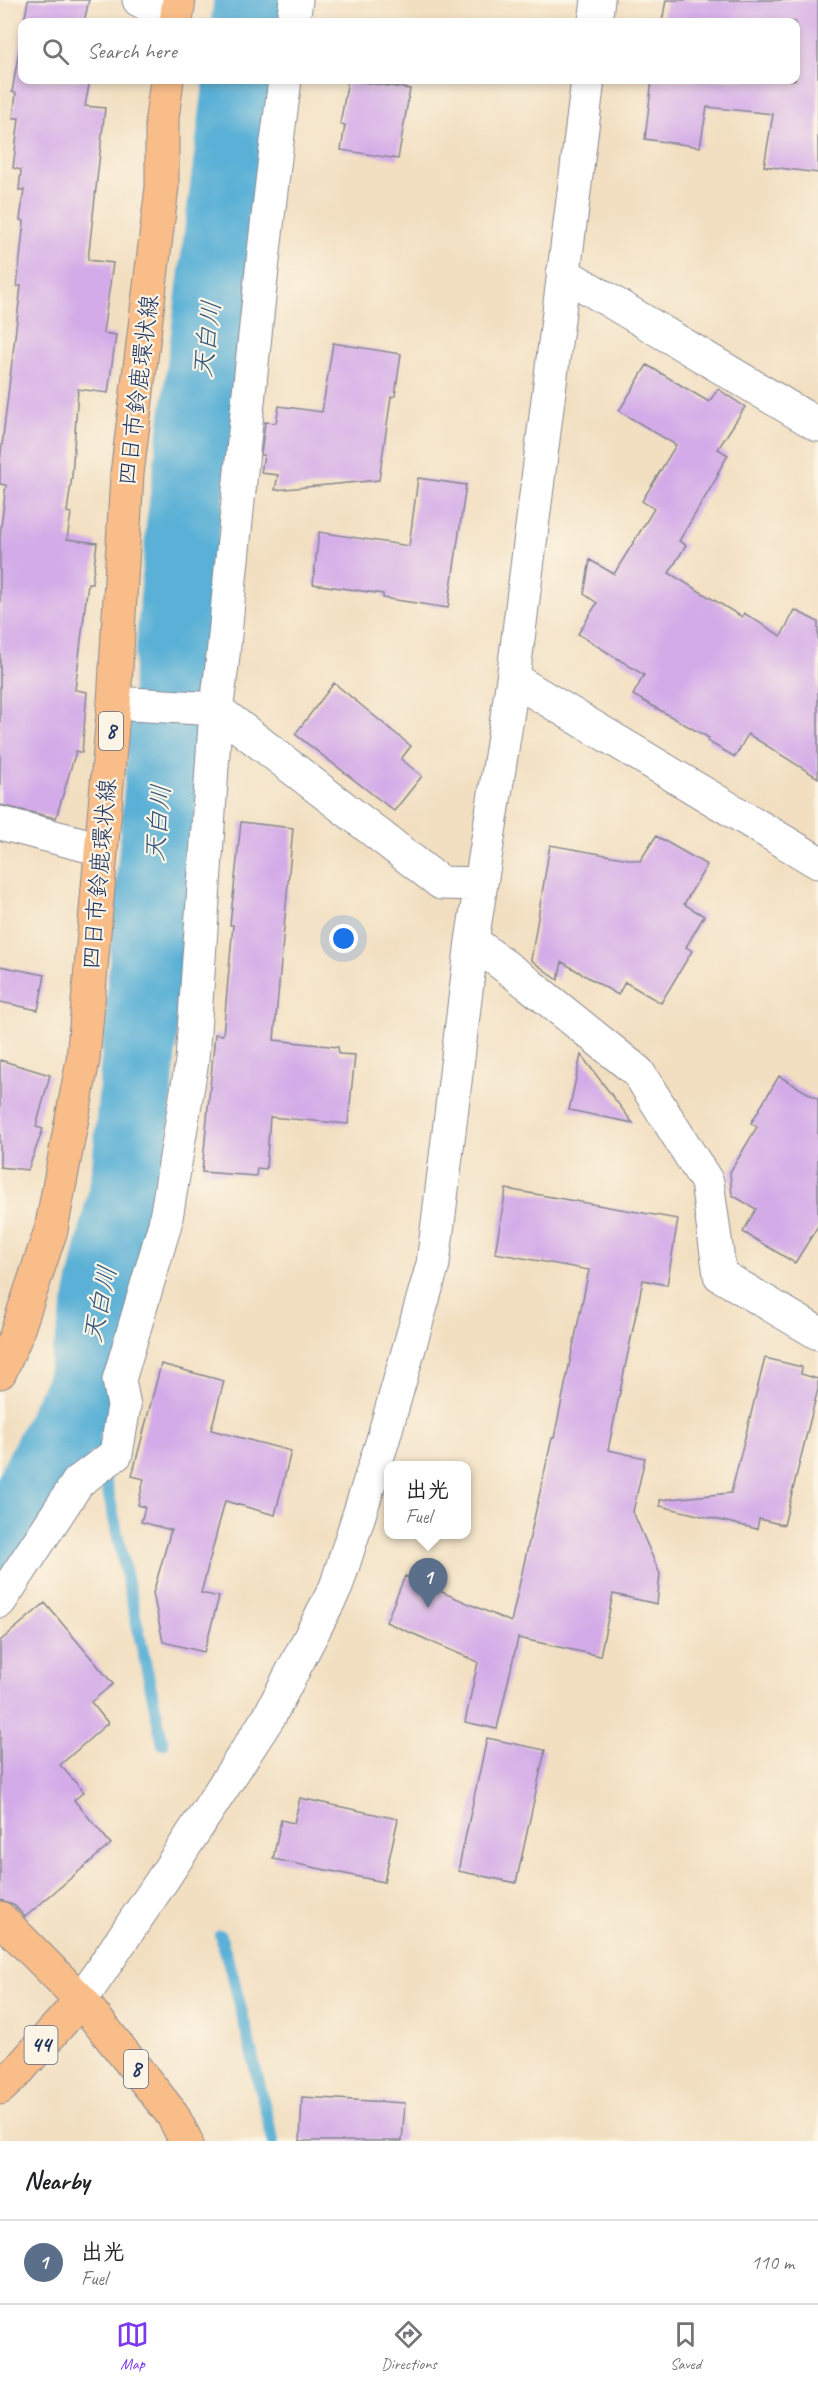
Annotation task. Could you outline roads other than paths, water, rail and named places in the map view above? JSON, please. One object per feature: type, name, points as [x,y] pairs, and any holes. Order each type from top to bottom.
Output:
[{"type":"main road","name":"四日市鈴鹿環状線","points":[[0,1372],[15,1338],[51,1230],[83,1060],[114,703],[127,474],[162,187],[162,118],[166,84]]},
{"type":"main road","name":"8","points":[[0,1918],[81,2000],[172,2114],[186,2141]]},
{"type":"main road","name":"44","points":[[0,2088],[81,2000]]},
{"type":"street","points":[[139,0],[177,14]]},
{"type":"street","points":[[294,18],[296,0]]},
{"type":"street","points":[[596,18],[598,0]]},
{"type":"street","points":[[0,1601],[78,1482],[116,1454],[124,1406],[119,1380],[165,1224],[192,1061],[216,709],[223,665],[275,152],[284,84]]},
{"type":"street","points":[[81,2000],[270,1715],[336,1587],[382,1443],[433,1264],[472,941],[513,679],[587,84]]},
{"type":"street","points":[[563,273],[818,424]]},
{"type":"street","points":[[513,679],[818,862]]},
{"type":"street","points":[[114,703],[216,709],[441,883],[481,884]]},
{"type":"street","points":[[0,823],[101,849]]},
{"type":"street","points":[[472,941],[638,1072],[707,1182],[720,1275],[818,1333]]},
{"type":"waterway","name":"天白川","points":[[249,18],[251,0]]},
{"type":"waterway","name":"天白川","points":[[0,1544],[18,1518],[82,1389],[128,1180],[183,527],[240,84]]},
{"type":"waterway","points":[[82,1389],[110,1500],[163,1744]]},
{"type":"waterway","points":[[220,1935],[233,1977],[273,2141]]},
{"type":"place","name":"出光","points":[[428,1608]]}]
